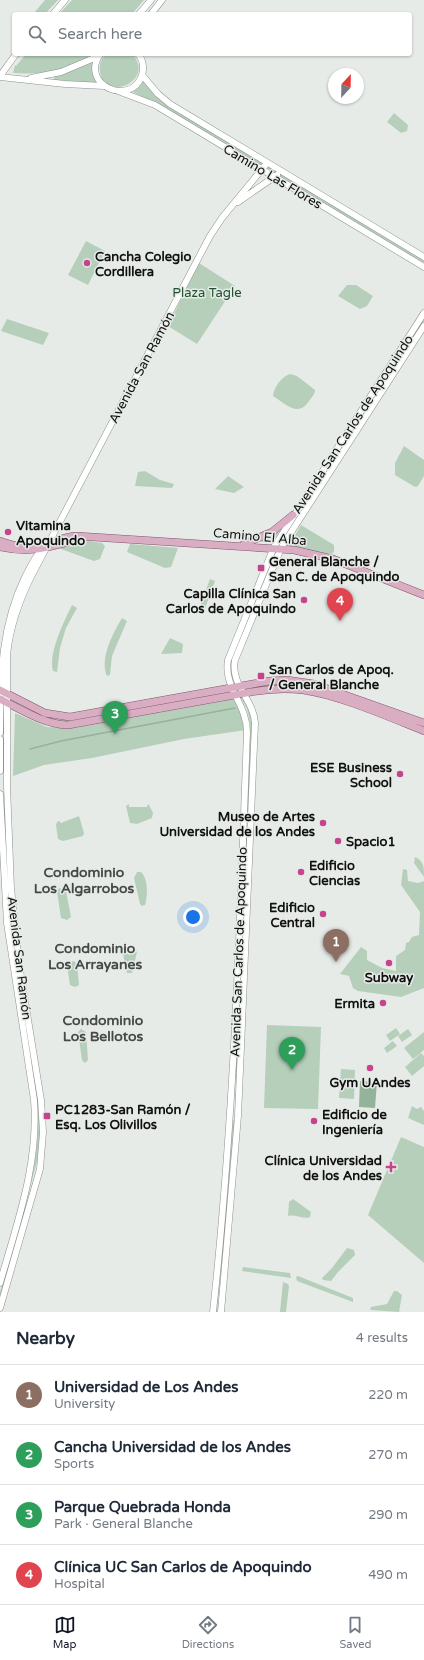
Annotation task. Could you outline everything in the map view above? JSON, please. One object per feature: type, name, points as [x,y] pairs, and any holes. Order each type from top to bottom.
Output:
[{"type":"main road","points":[[240,545],[272,532],[293,515]]},
{"type":"main road","name":"Camino El Alba","points":[[0,547],[23,551],[68,537],[86,537],[277,548],[301,551],[332,559],[424,595]]},
{"type":"main road","name":"Camino El Alba","points":[[0,541],[24,547],[46,545]]},
{"type":"main road","points":[[3,692],[46,713],[70,717],[278,680],[305,682],[335,691],[424,723]]},
{"type":"main road","points":[[3,700],[45,721],[56,724],[74,724],[273,689],[311,692],[336,698],[424,731]]},
{"type":"street","points":[[55,12],[65,0]]},
{"type":"street","points":[[141,12],[151,0]]},
{"type":"street","points":[[153,12],[162,0]]},
{"type":"street","points":[[15,56],[0,76],[65,84],[104,86]]},
{"type":"street","points":[[16,79],[57,74],[98,56]]},
{"type":"street","points":[[100,56],[95,70],[98,79],[104,86]]},
{"type":"street","points":[[118,91],[131,89],[138,83],[142,75],[143,64],[140,56]]},
{"type":"street","name":"Camino Las Flores","points":[[142,75],[166,102],[424,257]]},
{"type":"street","name":"Camino Las Flores","points":[[104,86],[155,105],[424,267]]},
{"type":"street","name":"Avenida San Ramón","points":[[0,733],[3,700],[1,656],[9,615],[22,583],[46,545],[206,244],[232,206],[267,163]]},
{"type":"street","points":[[232,206],[281,171]]},
{"type":"street","name":"Avenida San Carlos de Apoquindo","points":[[213,1312],[226,1193],[233,1077],[247,725],[243,708],[232,688],[227,673],[228,660],[293,515],[424,313]]},
{"type":"street","name":"Avenida San Carlos de Apoquindo","points":[[221,1312],[233,1183],[240,1078],[255,723],[252,708],[234,675],[235,660],[277,548],[424,326]]},
{"type":"street","name":"Avenida San Ramón","points":[[0,771],[2,747],[7,740],[3,700]]},
{"type":"street","points":[[0,739],[7,740]]},
{"type":"street","name":"Avenida San Ramón","points":[[0,739],[2,747],[14,922],[29,1031],[41,1100],[43,1132],[40,1169],[0,1308]]},
{"type":"street","name":"Avenida San Ramón","points":[[0,794],[7,923],[36,1122],[32,1166],[0,1284]]},
{"type":"street","points":[[233,1077],[236,1080],[240,1078]]},
{"type":"green space","points":[[45,0],[58,0],[47,12],[35,12]]},
{"type":"green space","points":[[72,0],[144,0],[134,12],[61,12]]},
{"type":"green space","points":[[24,56],[89,56],[74,64],[54,71],[13,73],[15,65],[16,66]]},
{"type":"green space","points":[[105,56],[133,56],[138,64],[138,72],[134,80],[127,85],[118,87],[110,86],[104,81],[100,71],[100,64]]},
{"type":"green space","points":[[93,61],[92,71],[98,83],[54,81],[54,77]]},
{"type":"green space","points":[[142,79],[150,89],[277,172],[424,261],[424,264],[167,109],[133,92]]},
{"type":"green space","points":[[394,113],[408,125],[407,131],[401,133],[387,122]]},
{"type":"green space","name":"Cancha Colegio Cordillera","points":[[86,241],[105,251],[88,285],[68,275]]},
{"type":"green space","name":"Plaza Tagle","points":[[199,263],[235,286],[197,344],[168,326]]},
{"type":"green space","points":[[347,285],[356,285],[373,296],[367,306],[360,309],[338,296]]},
{"type":"green space","points":[[424,317],[424,321],[387,378],[385,378]]},
{"type":"green space","points":[[7,319],[49,333],[43,345],[1,331]]},
{"type":"green space","points":[[290,374],[297,376],[315,390],[309,401],[301,409],[287,406],[273,396],[278,383]]},
{"type":"green space","points":[[383,382],[347,441],[321,478]]},
{"type":"green space","points":[[404,446],[424,460],[424,476],[418,486],[415,487],[395,475],[395,463]]},
{"type":"green space","points":[[145,471],[160,480],[174,484],[172,488],[135,486],[138,472]]},
{"type":"green space","points":[[228,476],[244,487],[234,493],[215,489]]},
{"type":"green space","points":[[301,525],[334,545],[334,552],[331,554],[288,547]]},
{"type":"green space","points":[[279,531],[274,542],[261,542],[261,541]]},
{"type":"green space","points":[[89,541],[102,543],[105,546],[100,559],[94,561],[61,549],[60,547],[72,543]]},
{"type":"green space","points":[[130,544],[178,548],[171,567],[165,568],[127,552]]},
{"type":"green space","points":[[272,555],[275,555],[247,623],[232,668],[236,685],[233,685],[230,675],[230,661]]},
{"type":"green space","points":[[210,579],[215,581],[203,614],[198,612]]},
{"type":"green space","points":[[72,605],[77,608],[66,628],[60,648],[57,672],[53,671],[52,664],[55,647],[61,628]]},
{"type":"green space","points":[[122,618],[127,621],[112,656],[110,675],[107,676],[105,662],[108,646]]},
{"type":"green space","points":[[170,638],[183,644],[182,653],[161,654]]},
{"type":"green space","points":[[275,683],[303,685],[333,692],[291,687],[249,689],[248,687]]},
{"type":"green space","points":[[240,696],[242,696],[250,710],[252,724],[237,1079],[235,1079],[250,722],[247,709]]},
{"type":"green space","points":[[235,699],[242,706],[246,730],[184,739],[92,758],[44,765],[13,776],[15,713],[47,727],[74,728]]},
{"type":"green space","points":[[10,700],[55,719],[66,720],[110,715],[71,722],[51,720]]},
{"type":"green space","points":[[129,804],[129,807],[147,807],[148,804],[153,813],[152,818],[137,824],[130,823],[126,806]]},
{"type":"green space","points":[[79,816],[84,833],[83,836],[63,841],[58,839],[57,822],[59,821],[61,823]]},
{"type":"green space","points":[[415,857],[420,860],[423,865],[424,877],[414,863]]},
{"type":"green space","points":[[403,869],[407,870],[408,881],[418,883],[424,881],[424,988],[401,997],[358,991],[353,988],[349,976],[340,974],[361,947],[367,951],[367,960],[382,968],[396,971],[396,956],[405,950],[406,943],[409,942],[412,937],[419,935],[420,912],[401,885]]},
{"type":"green space","name":"Condominio Los Algarrobos","points":[[137,872],[141,872],[146,883],[146,901],[145,905],[142,906],[140,904],[134,878]]},
{"type":"green space","name":"Condominio Los Algarrobos","points":[[59,888],[66,891],[71,917],[67,920],[61,918],[57,892]]},
{"type":"green space","name":"Condominio Los Arrayanes","points":[[135,950],[137,952],[132,973],[127,973],[123,954]]},
{"type":"green space","name":"Condominio Los Arrayanes","points":[[74,961],[77,964],[79,985],[75,987],[70,985],[67,965]]},
{"type":"green space","points":[[267,1025],[321,1027],[318,1109],[264,1108]]},
{"type":"green space","points":[[396,1028],[400,1034],[390,1041],[386,1035]]},
{"type":"green space","name":"Condominio Los Bellotos","points":[[81,1029],[86,1032],[88,1060],[85,1063],[82,1060],[78,1032]]},
{"type":"green space","points":[[408,1029],[412,1035],[402,1042],[398,1036]]},
{"type":"green space","points":[[424,1032],[424,1050],[413,1059],[404,1048]]},
{"type":"green space","points":[[393,1041],[397,1046],[387,1053],[384,1048]]},
{"type":"green space","points":[[421,1053],[424,1056],[424,1066],[412,1076],[405,1067]]},
{"type":"green space","points":[[341,1069],[355,1070],[354,1099],[339,1098]]},
{"type":"green space","points":[[38,1103],[40,1135],[38,1158],[28,1195],[36,1151]]},
{"type":"green space","points":[[412,1106],[417,1109],[421,1107],[424,1111],[424,1125],[408,1118]]},
{"type":"green space","points":[[233,1120],[236,1121],[217,1312],[215,1312]]},
{"type":"green space","points":[[401,1137],[424,1147],[424,1263],[368,1215]]},
{"type":"green space","points":[[293,1199],[311,1212],[310,1217],[305,1218],[288,1216],[289,1202]]},
{"type":"green space","points":[[19,1228],[0,1298],[0,1292]]},
{"type":"green space","points":[[347,1248],[354,1250],[355,1255],[331,1281],[323,1280],[322,1278],[332,1268]]},
{"type":"green space","points":[[243,1267],[290,1273],[291,1278],[242,1271]]},
{"type":"green space","points":[[298,1276],[353,1298],[353,1302],[297,1281],[296,1277]]},
{"type":"green space","points":[[283,1282],[289,1286],[286,1312],[280,1312]]},
{"type":"green space","points":[[394,1291],[397,1291],[402,1295],[399,1312],[370,1310],[371,1307],[387,1304]]},
{"type":"shaded area","points":[[360,1081],[377,1082],[375,1108],[359,1107]]},
{"type":"waterway","points":[[30,749],[61,741],[235,708]]},
{"type":"place","name":"Cancha Colegio Cordillera","points":[[87,263]]},
{"type":"place","name":"Vitamina Apoquindo","points":[[8,532]]},
{"type":"place","name":"General Blanche / San C. de Apoquindo","points":[[261,568]]},
{"type":"place","name":"Capilla Clínica San Carlos de Apoquindo","points":[[304,600]]},
{"type":"place","name":"Clínica UC San Carlos de Apoquindo","points":[[340,621]]},
{"type":"place","name":"San Carlos de Apoq. / General Blanche","points":[[261,676]]},
{"type":"place","name":"Parque Quebrada Honda","points":[[115,734]]},
{"type":"place","name":"ESE Business School","points":[[400,774]]},
{"type":"place","name":"Museo de Artes Universidad de los Andes","points":[[323,823]]},
{"type":"place","name":"Spacio1","points":[[338,841]]},
{"type":"place","name":"Edificio Ciencias","points":[[301,872]]},
{"type":"place","name":"Edificio Central","points":[[323,914]]},
{"type":"place","name":"Universidad de Los Andes","points":[[336,962]]},
{"type":"place","name":"Subway","points":[[389,963]]},
{"type":"place","name":"Ermita","points":[[383,1003]]},
{"type":"place","name":"Gym UAndes","points":[[370,1068]]},
{"type":"place","name":"Cancha Universidad de los Andes","points":[[292,1070]]},
{"type":"place","name":"PC1283-San Ramón / Esq. Los Olivillos","points":[[47,1116]]},
{"type":"place","name":"Edificio de Ingeniería","points":[[314,1121]]},
{"type":"place","name":"Clínica Universidad de los Andes","points":[[391,1167]]},
{"type":"district","name":"Condominio Los Algarrobos","points":[[84,880]]},
{"type":"district","name":"Condominio Los Arrayanes","points":[[95,956]]},
{"type":"district","name":"Condominio Los Bellotos","points":[[103,1028]]}]
